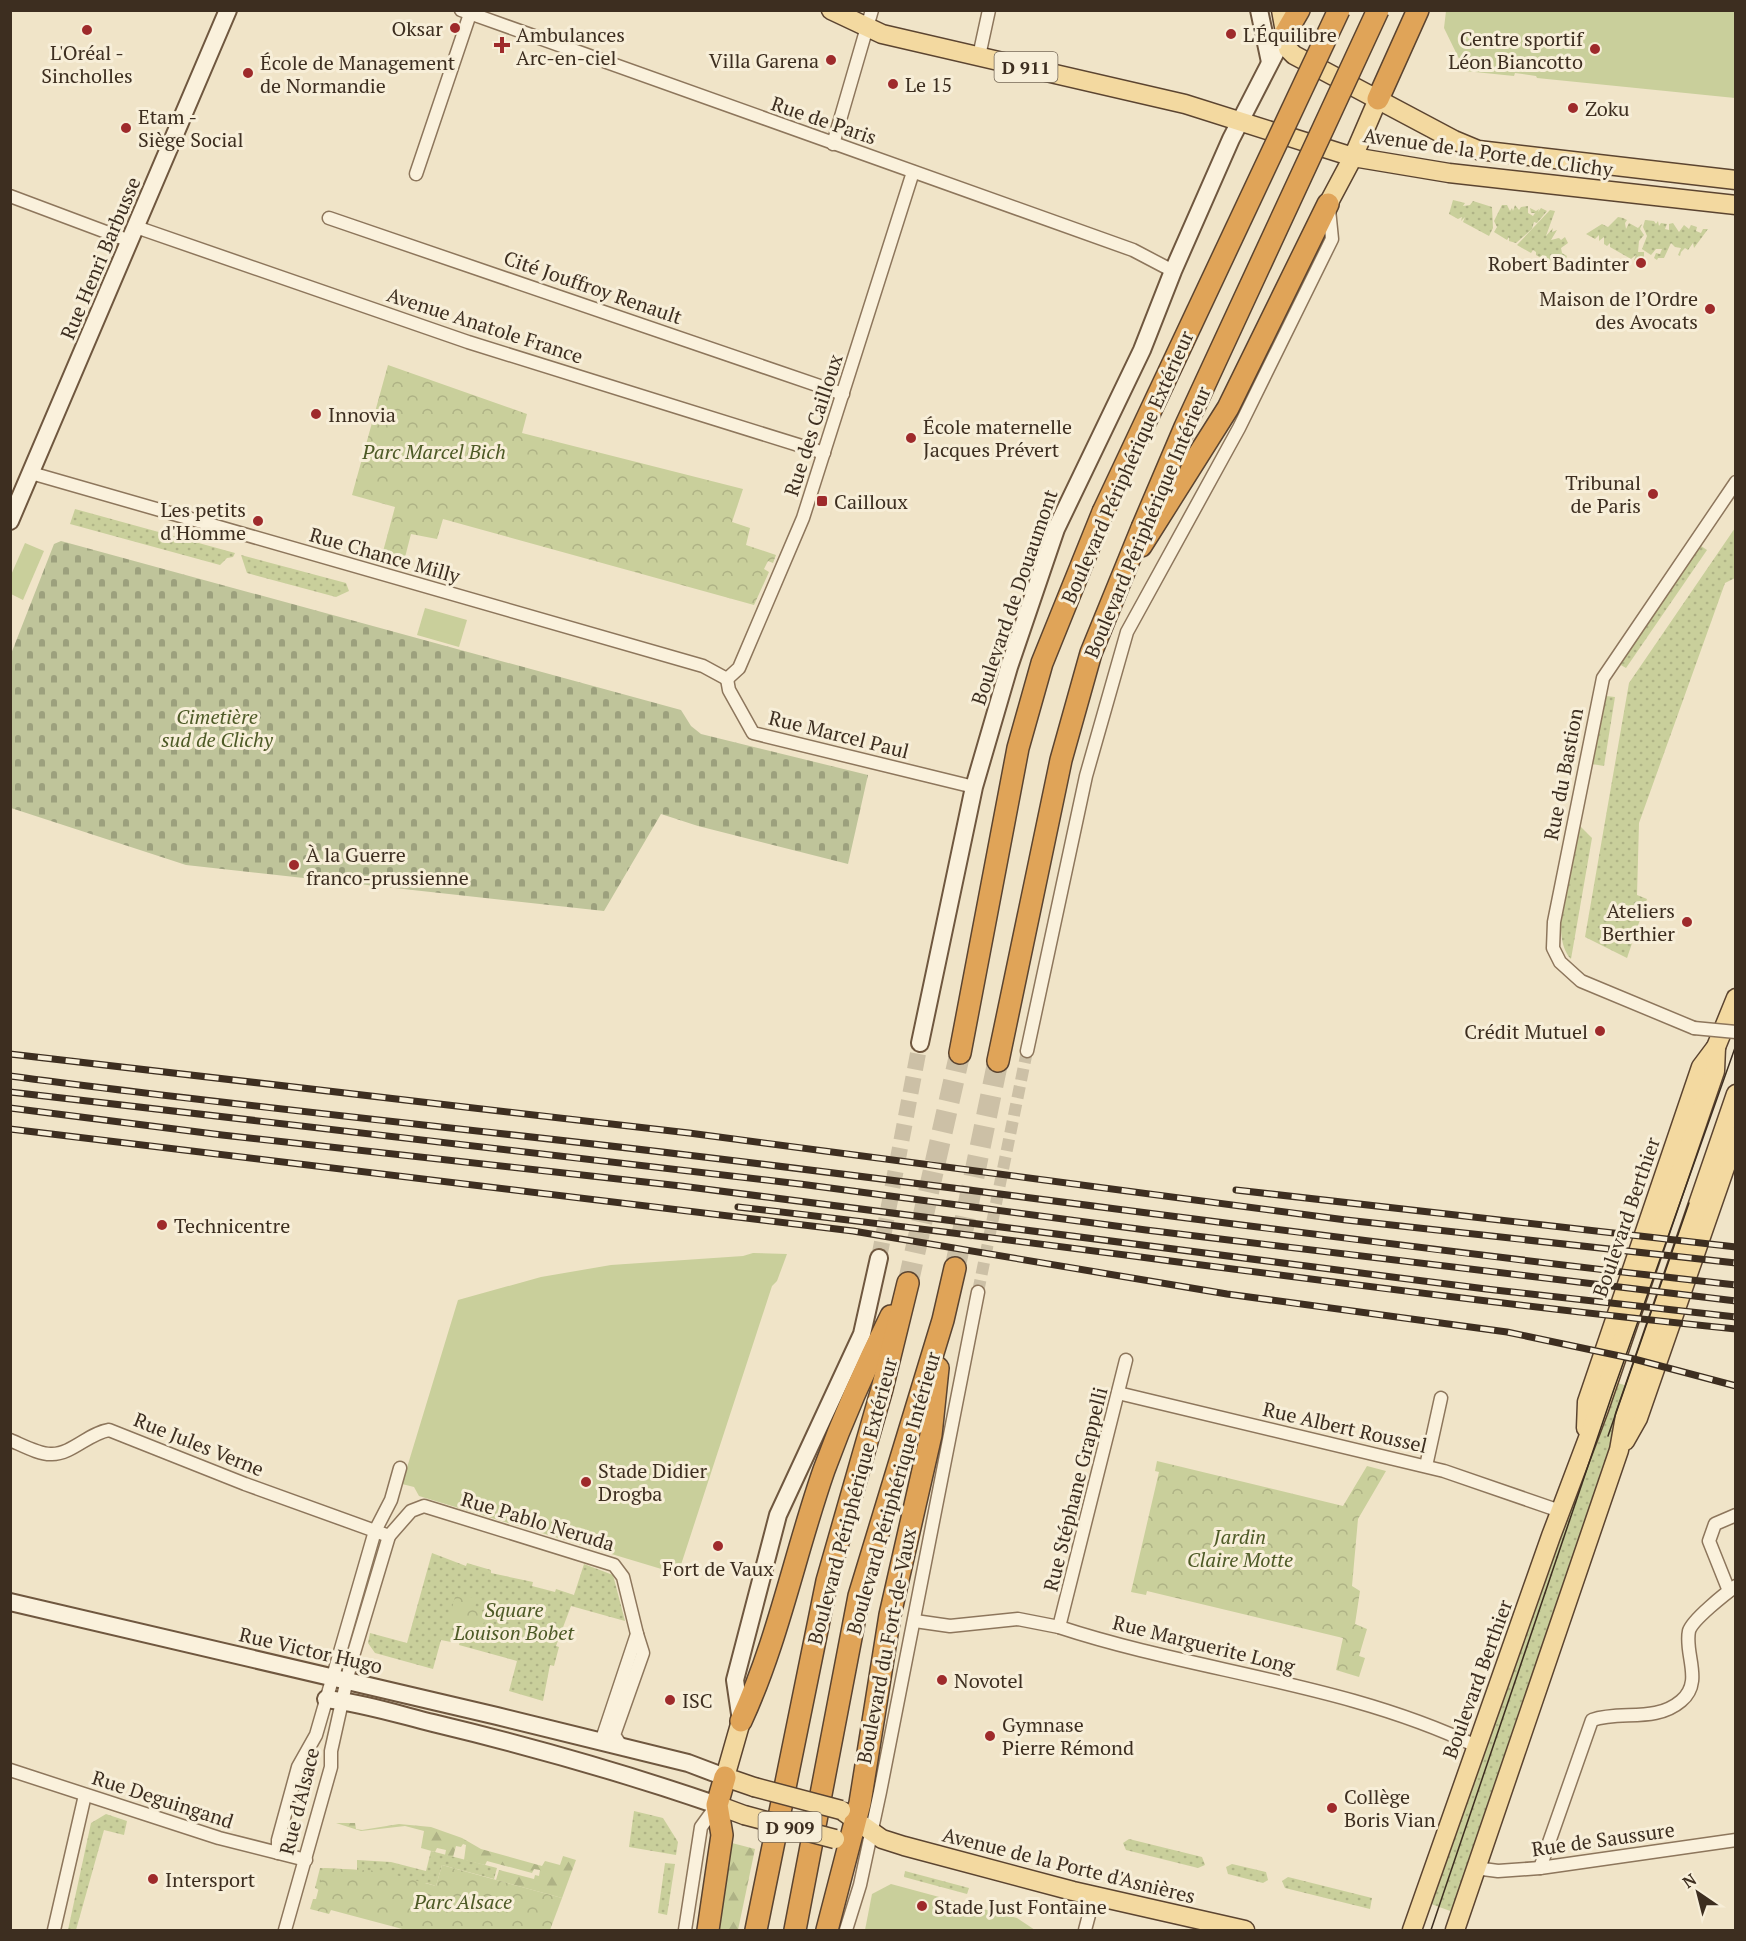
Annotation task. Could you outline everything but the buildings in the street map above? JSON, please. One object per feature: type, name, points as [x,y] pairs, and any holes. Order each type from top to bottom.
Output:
[{"type":"highway","points":[[1285,34],[1299,10]]},
{"type":"highway","name":"Boulevard Périphérique Extérieur","points":[[960,1053],[1016,757],[1042,663],[1103,512],[1339,10]]},
{"type":"highway","name":"Boulevard Périphérique Intérieur","points":[[999,1061],[1061,760],[1091,653],[1121,576],[1185,427],[1378,10]]},
{"type":"highway","points":[[1378,99],[1418,10]]},
{"type":"highway","points":[[1121,576],[1228,408],[1328,204]]},
{"type":"highway","name":"Boulevard Périphérique Intérieur","points":[[795,1930],[859,1596],[943,1320],[956,1268]]},
{"type":"highway","name":"Boulevard Périphérique Extérieur","points":[[741,1721],[758,1684],[824,1470],[870,1358],[908,1283],[882,1389],[827,1581],[756,1930]]},
{"type":"highway","points":[[827,1930],[858,1831],[890,1615],[931,1435],[943,1320]]},
{"type":"highway","points":[[708,1930],[722,1835],[717,1805],[725,1777]]},
{"type":"main road","name":"Rue Henri Barbusse","points":[[10,521],[228,10]]},
{"type":"main road","name":"D 911","points":[[831,10],[867,28],[1185,104],[1240,121]]},
{"type":"main road","points":[[1259,10],[1270,62]]},
{"type":"main road","points":[[1281,10],[1285,34]]},
{"type":"main road","name":"Boulevard de Douaumont","points":[[920,1042],[974,787],[1009,667],[1056,529],[1142,350],[1173,271],[1240,121],[1285,34]]},
{"type":"main road","name":"Avenue de la Porte de Clichy","points":[[1285,34],[1288,49],[1294,55],[1454,140],[1478,150],[1736,180]]},
{"type":"main road","points":[[1328,204],[1353,157],[1378,99]]},
{"type":"main road","name":"Avenue de la Porte de Clichy","points":[[1240,121],[1353,157],[1449,173],[1736,205]]},
{"type":"main road","name":"Boulevard Berthier","points":[[1412,1930],[1560,1511],[1599,1409],[1715,1071],[1716,1047],[1736,998]]},
{"type":"main road","points":[[1455,1930],[1619,1450],[1625,1416],[1736,1094]]},
{"type":"main road","points":[[1619,1450],[1638,1418],[1736,1136]]},
{"type":"main road","points":[[725,1777],[741,1721],[735,1680],[778,1515],[862,1334],[879,1258]]},
{"type":"main road","name":"Rue Victor Hugo","points":[[10,1602],[127,1631],[184,1640],[280,1667],[340,1679],[601,1742]]},
{"type":"main road","name":"D 909","points":[[326,1699],[343,1701]]},
{"type":"main road","name":"Avenue de la Porte d'Asnières","points":[[343,1701],[479,1733],[610,1771],[744,1815],[858,1831],[1094,1896],[1237,1930]]},
{"type":"main road","name":"Avenue de la Porte d'Asnières","points":[[601,1742],[688,1764],[754,1787],[858,1831]]},
{"type":"street","points":[[833,144],[872,10]]},
{"type":"street","points":[[979,56],[989,10]]},
{"type":"street","points":[[416,174],[465,12]]},
{"type":"street","name":"Rue de Paris","points":[[465,12],[1133,250],[1173,271]]},
{"type":"street","name":"Rue des Cailloux","points":[[727,679],[739,668],[803,518],[913,172]]},
{"type":"street","name":"Avenue Anatole France","points":[[10,196],[824,453]]},
{"type":"street","points":[[1027,1051],[1083,788],[1127,632],[1239,428],[1332,239],[1328,204]]},
{"type":"street","name":"Cité Jouffroy Renault","points":[[330,218],[843,394]]},
{"type":"street","name":"Rue Chance Milly","points":[[31,473],[703,666],[727,679]]},
{"type":"street","name":"Rue du Bastion","points":[[1736,482],[1603,678],[1554,921],[1552,948],[1560,962],[1581,981],[1692,1027],[1736,1032]]},
{"type":"street","name":"Rue Marcel Paul","points":[[727,679],[729,690],[753,733],[974,787]]},
{"type":"street","name":"Boulevard du Fort-de-Vaux","points":[[846,1930],[860,1885],[858,1831],[915,1621],[978,1292]]},
{"type":"street","name":"Rue Stéphane Grappelli","points":[[1059,1627],[1126,1360]]},
{"type":"street","name":"Rue Albert Roussel","points":[[1118,1394],[1426,1466],[1560,1511]]},
{"type":"street","points":[[1426,1466],[1441,1398]]},
{"type":"street","name":"Rue Jules Verne","points":[[10,1440],[50,1455],[62,1452],[99,1431],[109,1430],[245,1484],[375,1531]]},
{"type":"street","points":[[340,1679],[375,1531],[391,1500],[400,1468]]},
{"type":"street","name":"Rue Pablo Neruda","points":[[340,1679],[389,1536],[411,1511],[424,1506],[614,1564],[623,1577],[643,1653],[614,1735],[622,1747]]},
{"type":"street","points":[[1540,1868],[1592,1720],[1604,1716],[1652,1715],[1680,1702],[1689,1691],[1692,1678],[1689,1631],[1693,1624],[1732,1589],[1709,1541],[1715,1524],[1736,1515]]},
{"type":"street","points":[[375,1531],[389,1536]]},
{"type":"street","name":"Rue Marguerite Long","points":[[915,1621],[950,1626],[998,1619],[1018,1619],[1059,1627],[1346,1698],[1454,1735],[1476,1746]]},
{"type":"street","points":[[601,1742],[637,1634]]},
{"type":"street","name":"Rue d'Alsace","points":[[278,1853],[278,1840],[298,1767],[316,1735],[326,1699],[340,1679]]},
{"type":"street","name":"Rue d'Alsace","points":[[285,1930],[331,1767],[331,1751],[343,1701],[340,1679]]},
{"type":"street","name":"Rue Deguingand","points":[[10,1770],[219,1838],[306,1860]]},
{"type":"street","points":[[54,1930],[85,1795]]},
{"type":"street","points":[[685,1930],[701,1827],[717,1805]]},
{"type":"street","name":"Rue de Saussure","points":[[1475,1868],[1498,1871],[1540,1868],[1736,1840]]},
{"type":"street","points":[[1085,1930],[1094,1896]]},
{"type":"green space","name":"Centre sportif Léon Biancotto","points":[[1446,11],[1735,11],[1735,98],[1537,78],[1515,73],[1514,76],[1465,71],[1444,28]]},
{"type":"green space","points":[[1453,200],[1465,203],[1463,206],[1470,205],[1473,201],[1492,207],[1493,228],[1489,236],[1463,222],[1465,217],[1461,221],[1462,217],[1458,219],[1449,214]]},
{"type":"green space","points":[[1502,205],[1507,205],[1510,211],[1512,208],[1513,211],[1515,205],[1519,210],[1521,207],[1528,206],[1528,213],[1533,216],[1535,213],[1531,213],[1530,208],[1536,211],[1539,209],[1538,212],[1541,208],[1547,211],[1516,243],[1509,241],[1509,237],[1507,240],[1494,232],[1497,227],[1494,221]]},
{"type":"green space","points":[[1550,210],[1555,211],[1546,236],[1553,228],[1552,232],[1557,230],[1551,240],[1559,238],[1561,240],[1565,237],[1568,243],[1561,248],[1562,253],[1567,256],[1561,270],[1557,267],[1558,264],[1556,267],[1553,265],[1555,262],[1551,264],[1555,259],[1553,255],[1549,263],[1544,260],[1546,257],[1542,255],[1541,258],[1533,250],[1531,253],[1517,245]]},
{"type":"green space","points":[[1618,217],[1627,220],[1626,229],[1629,223],[1638,228],[1642,224],[1640,229],[1644,235],[1639,241],[1638,252],[1644,252],[1644,258],[1634,260],[1636,255],[1631,259],[1610,247],[1610,243],[1607,246],[1604,244],[1604,237],[1599,241],[1599,235],[1595,239],[1586,234],[1602,224],[1608,227]]},
{"type":"green space","points":[[1645,220],[1654,221],[1656,224],[1658,221],[1659,226],[1661,223],[1667,224],[1665,229],[1669,230],[1669,224],[1673,223],[1679,232],[1684,225],[1689,229],[1691,225],[1697,227],[1696,231],[1701,233],[1703,229],[1708,229],[1694,248],[1693,243],[1688,250],[1685,248],[1681,252],[1680,256],[1678,255],[1681,248],[1671,243],[1664,258],[1657,260],[1654,258],[1656,253],[1660,254],[1662,249],[1656,249],[1651,255],[1642,249],[1647,236],[1643,227]]},
{"type":"green space","name":"Parc Marcel Bich","points":[[388,365],[527,414],[522,433],[743,489],[732,522],[750,528],[746,545],[776,555],[773,563],[768,561],[764,569],[769,572],[754,605],[443,519],[437,539],[411,534],[403,565],[381,559],[395,507],[352,495]]},
{"type":"green space","points":[[75,509],[235,553],[233,557],[227,558],[220,565],[70,524]]},
{"type":"green space","points":[[1735,528],[1735,578],[1725,583],[1639,823],[1637,895],[1647,899],[1627,958],[1585,937],[1629,683]]},
{"type":"green space","name":"Cimetière sud de Clichy","points":[[61,541],[681,710],[691,726],[701,734],[868,775],[848,864],[698,826],[661,814],[604,911],[186,865],[11,808],[11,654],[54,544]]},
{"type":"green space","points":[[25,543],[44,551],[23,600],[11,594],[11,575]]},
{"type":"green space","points":[[1701,546],[1707,550],[1626,668],[1619,664]]},
{"type":"green space","points":[[241,555],[346,583],[349,591],[336,597],[247,573]]},
{"type":"green space","points":[[425,608],[467,620],[459,647],[417,635]]},
{"type":"green space","points":[[1606,696],[1615,697],[1604,766],[1592,764]]},
{"type":"green space","points":[[1580,826],[1592,838],[1571,959],[1564,947],[1561,914]]},
{"type":"green space","points":[[753,1253],[787,1254],[777,1281],[772,1286],[678,1574],[419,1496],[414,1487],[402,1484],[458,1300],[541,1277],[611,1265],[743,1256]]},
{"type":"green space","points":[[1612,1381],[1630,1387],[1611,1452],[1453,1912],[1431,1904]]},
{"type":"green space","name":"Jardin Claire Motte","points":[[1157,1461],[1343,1506],[1367,1466],[1386,1471],[1358,1519],[1352,1586],[1360,1591],[1355,1624],[1367,1629],[1359,1656],[1365,1658],[1359,1677],[1336,1670],[1343,1638],[1147,1591],[1146,1595],[1131,1592],[1159,1472],[1155,1471]]},
{"type":"green space","name":"Square Louison Bobet","points":[[432,1553],[466,1566],[467,1563],[491,1570],[491,1573],[533,1582],[532,1586],[555,1592],[556,1589],[574,1595],[584,1564],[613,1575],[625,1621],[571,1606],[556,1646],[559,1647],[554,1666],[550,1665],[543,1701],[509,1691],[517,1661],[459,1645],[464,1628],[456,1626],[451,1642],[441,1640],[433,1669],[375,1653],[368,1643],[370,1633],[407,1643]]},
{"type":"green space","points":[[456,1593],[477,1599],[474,1609],[482,1611],[486,1617],[483,1625],[478,1628],[449,1620]]},
{"type":"green space","points":[[634,1811],[663,1818],[678,1842],[676,1855],[629,1847]]},
{"type":"green space","points":[[106,1814],[127,1821],[124,1835],[104,1830],[76,1930],[68,1930],[91,1823]]},
{"type":"green space","points":[[336,1823],[355,1823],[356,1829],[362,1830],[399,1824],[431,1827],[462,1838],[481,1849],[542,1866],[545,1861],[560,1865],[563,1856],[576,1860],[562,1898],[496,1880],[499,1870],[534,1879],[535,1875],[539,1876],[540,1870],[534,1869],[532,1873],[487,1861],[485,1865],[464,1860],[466,1845],[463,1844],[461,1847],[456,1846],[453,1857],[445,1855],[446,1850],[437,1848],[435,1852],[421,1848],[424,1831],[405,1826],[361,1831]]},
{"type":"green space","points":[[1129,1839],[1202,1857],[1205,1865],[1198,1868],[1126,1850],[1123,1843]]},
{"type":"green space","points":[[732,1843],[755,1849],[738,1930],[718,1930]]},
{"type":"green space","points":[[431,1851],[497,1868],[494,1879],[442,1865],[436,1886],[426,1883],[319,1890],[315,1888],[320,1868],[357,1870],[357,1860],[391,1862],[426,1871]]},
{"type":"green space","points":[[665,1863],[675,1864],[667,1915],[658,1913]]},
{"type":"green space","points":[[1232,1864],[1266,1872],[1268,1880],[1263,1883],[1228,1874],[1226,1867]]},
{"type":"green space","name":"Parc Alsace","points":[[442,1865],[562,1898],[550,1930],[406,1930],[331,1910],[329,1914],[310,1909],[313,1899],[316,1899],[324,1868],[381,1871],[436,1886]]},
{"type":"green space","points":[[905,1871],[969,1888],[967,1894],[904,1877]]},
{"type":"green space","points":[[1288,1877],[1372,1898],[1370,1909],[1285,1888],[1282,1881]]},
{"type":"green space","name":"Stade Just Fontaine","points":[[891,1884],[1017,1918],[1035,1930],[865,1930],[872,1894]]},
{"type":"tunnel","points":[[879,1258],[920,1043]]},
{"type":"tunnel","points":[[978,1292],[1027,1051]]},
{"type":"tunnel","points":[[908,1283],[960,1053]]},
{"type":"tunnel","points":[[955,1268],[998,1061]]},
{"type":"tram line","points":[[1431,1930],[1614,1389],[1736,1045]]},
{"type":"tram line","points":[[1608,1436],[1689,1203]]},
{"type":"railway","points":[[10,1054],[689,1133],[1346,1220],[1736,1263]]},
{"type":"railway","points":[[10,1076],[687,1155],[1736,1285]]},
{"type":"railway","points":[[10,1092],[800,1184],[1146,1230],[1736,1301]]},
{"type":"railway","points":[[10,1108],[222,1135],[681,1186],[1486,1289],[1736,1317]]},
{"type":"railway","points":[[10,1129],[853,1231],[1227,1294],[1507,1332],[1634,1359],[1736,1386]]},
{"type":"railway","points":[[1236,1190],[1736,1247]]},
{"type":"railway","points":[[738,1207],[1486,1301],[1736,1329]]},
{"type":"place","name":"Oksar","points":[[455,28]]},
{"type":"place","name":"L'Oréal - Sincholles","points":[[87,30]]},
{"type":"place","name":"L'Équilibre","points":[[1231,34]]},
{"type":"place","name":"Ambulances Arc-en-ciel","points":[[502,45]]},
{"type":"place","name":"Centre sportif Léon Biancotto","points":[[1595,49]]},
{"type":"place","name":"Villa Garena","points":[[831,60]]},
{"type":"place","name":"École de Management de Normandie","points":[[248,73]]},
{"type":"place","name":"Le 15","points":[[893,84]]},
{"type":"place","name":"Zoku","points":[[1573,108]]},
{"type":"place","name":"Etam - Siège Social","points":[[126,128]]},
{"type":"place","name":"Robert Badinter","points":[[1641,263]]},
{"type":"place","name":"Maison de l’Ordre des Avocats","points":[[1710,309]]},
{"type":"place","name":"Innovia","points":[[316,414]]},
{"type":"place","name":"École maternelle Jacques Prévert","points":[[911,438]]},
{"type":"place","name":"Tribunal de Paris","points":[[1653,494]]},
{"type":"place","name":"Cailloux","points":[[822,501]]},
{"type":"place","name":"Les petits d'Homme","points":[[258,521]]},
{"type":"place","name":"À la Guerre franco-prussienne","points":[[294,865]]},
{"type":"place","name":"Ateliers Berthier","points":[[1687,922]]},
{"type":"place","name":"Crédit Mutuel","points":[[1600,1031]]},
{"type":"place","name":"Technicentre","points":[[162,1225]]},
{"type":"place","name":"Stade Didier Drogba","points":[[586,1482]]},
{"type":"place","name":"Fort de Vaux","points":[[718,1546]]},
{"type":"place","name":"Novotel","points":[[942,1680]]},
{"type":"place","name":"ISC","points":[[670,1700]]},
{"type":"place","name":"Gymnase Pierre Rémond","points":[[990,1736]]},
{"type":"place","name":"Collège Boris Vian","points":[[1332,1808]]},
{"type":"place","name":"Intersport","points":[[153,1879]]},
{"type":"place","name":"Stade Just Fontaine","points":[[922,1906]]}]
